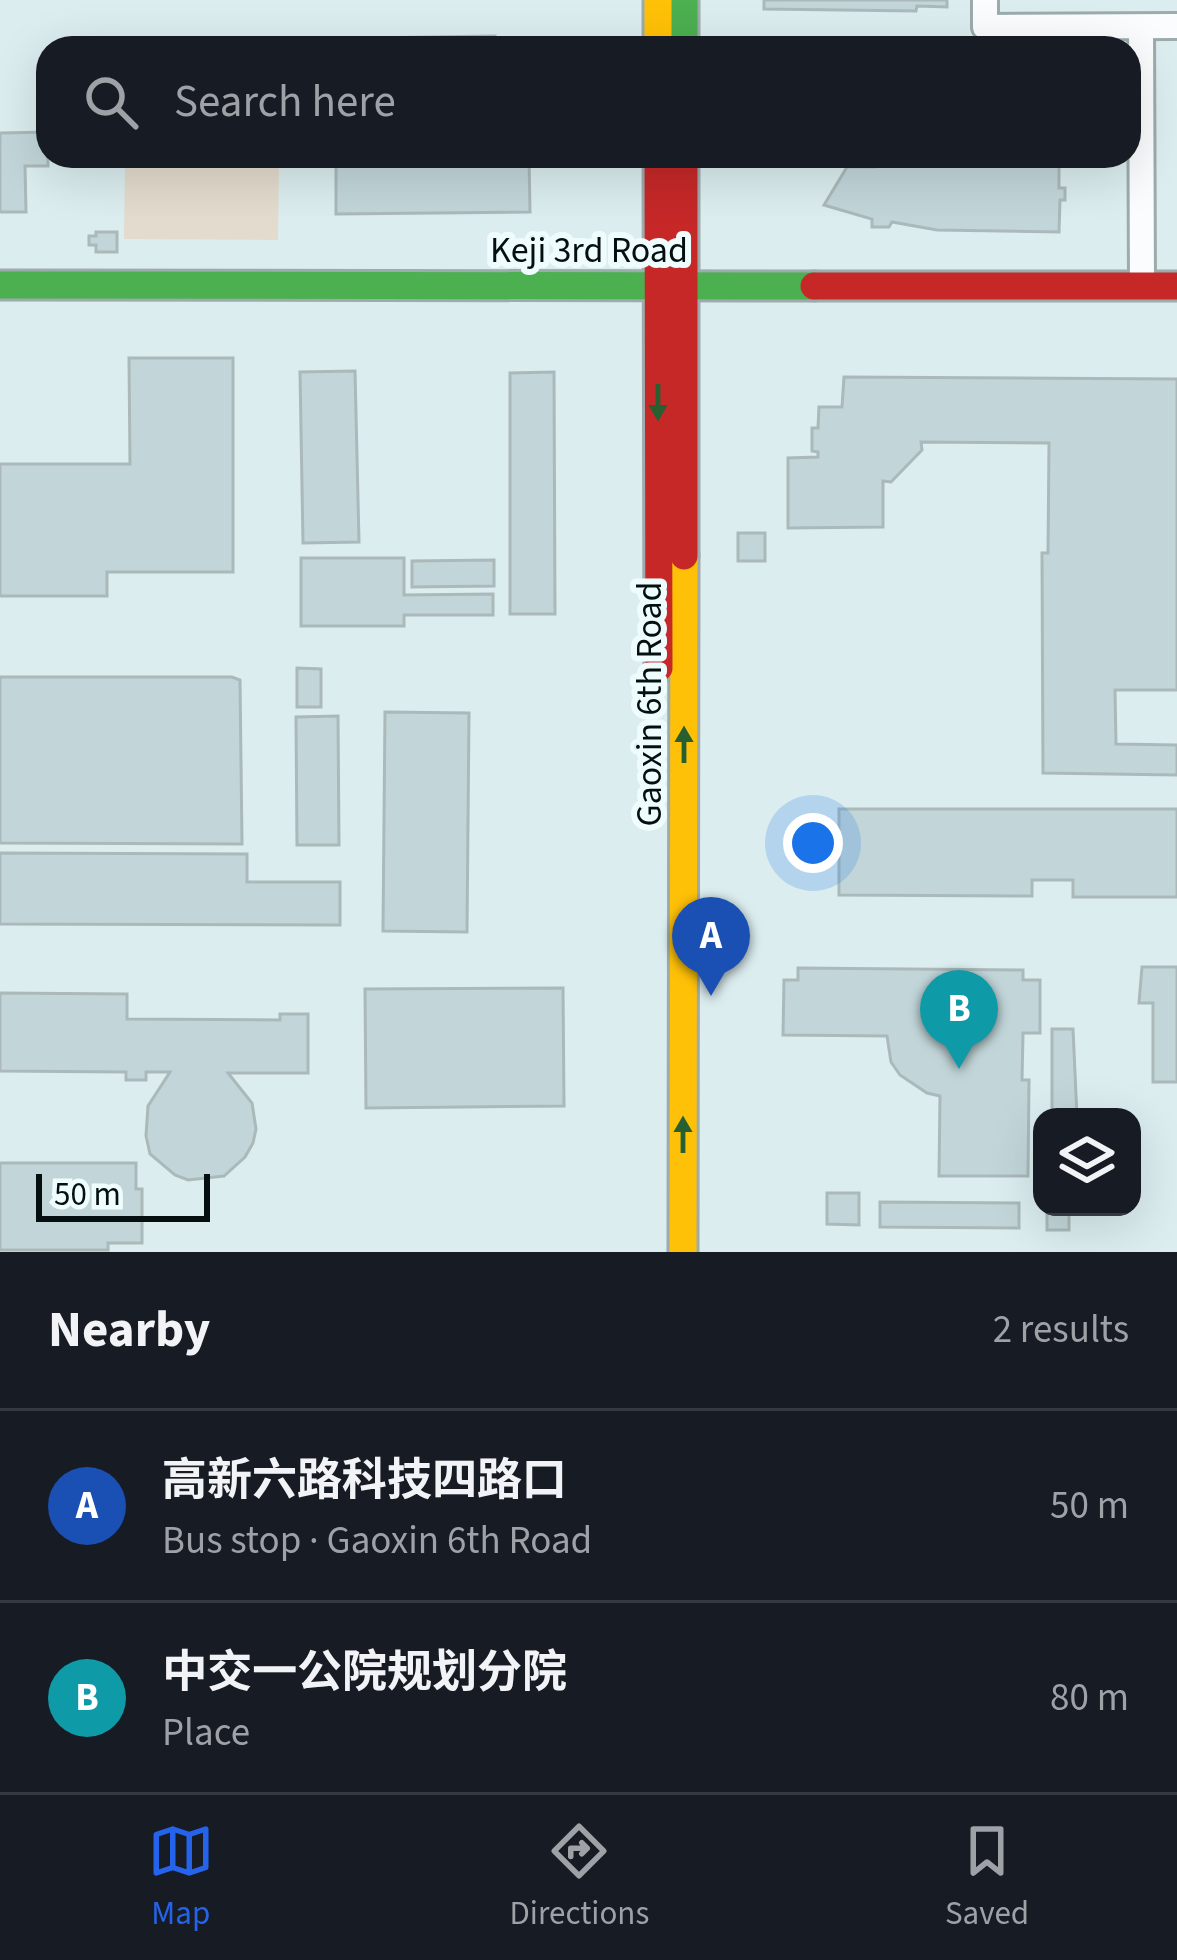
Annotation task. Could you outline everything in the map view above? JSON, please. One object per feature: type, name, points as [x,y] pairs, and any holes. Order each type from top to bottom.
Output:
[{"type":"street","points":[[658,0],[658,36]]},
{"type":"street","points":[[684,0],[684,36]]},
{"type":"street","points":[[986,0],[985,27],[1177,26]]},
{"type":"street","points":[[1141,27],[1142,286]]},
{"type":"street","name":"Gaoxin 6th Road","points":[[659,168],[671,285],[683,1252]]},
{"type":"street","name":"Gaoxin 6th Road","points":[[659,1252],[671,285],[683,168]]},
{"type":"street","name":"Keji 3rd Road","points":[[0,285],[1177,286]]},
{"type":"shaded area","points":[[125,168],[279,168],[278,240],[124,239]]},
{"type":"building","points":[[764,0],[947,0],[947,7],[917,6],[916,11],[764,9]]},
{"type":"building","points":[[36,132],[36,166],[25,166],[26,212],[0,212],[0,133]]},
{"type":"building","points":[[336,168],[529,168],[530,212],[336,214]]},
{"type":"building","points":[[846,168],[1059,168],[1059,188],[1065,188],[1059,232],[937,230],[892,222],[889,227],[872,227],[872,219],[824,205]]},
{"type":"building","points":[[117,232],[117,252],[96,252],[96,245],[89,245],[89,236]]},
{"type":"building","points":[[129,358],[233,358],[233,572],[107,572],[107,596],[0,596],[0,464],[130,464]]},
{"type":"building","points":[[355,371],[359,542],[303,543],[300,372]]},
{"type":"building","points":[[554,372],[555,614],[510,614],[510,373]]},
{"type":"building","points":[[844,377],[1177,379],[1177,690],[1115,690],[1116,744],[1177,745],[1177,775],[1043,773],[1042,553],[1048,553],[1049,443],[921,442],[922,450],[891,482],[883,481],[883,527],[788,528],[788,458],[818,457],[812,451],[812,428],[818,428],[819,407],[842,407]]},
{"type":"building","points":[[738,533],[765,533],[765,561],[738,561]]},
{"type":"building","points":[[301,558],[404,558],[404,595],[493,594],[493,615],[404,615],[404,626],[301,626]]},
{"type":"building","points":[[494,560],[494,586],[412,587],[412,561]]},
{"type":"building","points":[[297,668],[321,669],[321,707],[297,707]]},
{"type":"building","points":[[0,677],[240,680],[242,844],[0,843]]},
{"type":"building","points":[[385,712],[469,713],[467,932],[383,931]]},
{"type":"building","points":[[338,716],[339,845],[297,845],[296,717]]},
{"type":"building","points":[[839,809],[1177,809],[1177,897],[1073,897],[1073,880],[1032,880],[1032,896],[839,895]]},
{"type":"building","points":[[0,853],[247,854],[247,882],[340,882],[340,925],[0,924]]},
{"type":"building","points":[[1142,967],[1177,967],[1177,1082],[1153,1082],[1153,1003],[1139,1003]]},
{"type":"building","points":[[798,968],[1023,970],[1023,980],[1040,980],[1040,1033],[1023,1033],[1022,1080],[1029,1080],[1028,1176],[939,1176],[940,1096],[900,1075],[891,1062],[887,1036],[783,1035],[784,980],[798,980]]},
{"type":"building","points":[[563,988],[564,1106],[366,1108],[365,989]]},
{"type":"building","points":[[0,993],[127,994],[127,1019],[280,1020],[280,1014],[308,1014],[308,1073],[228,1073],[252,1103],[253,1143],[224,1176],[188,1180],[150,1154],[146,1136],[148,1106],[170,1072],[146,1072],[146,1080],[126,1080],[126,1072],[0,1071]]},
{"type":"building","points":[[1052,1029],[1073,1029],[1077,1108],[1052,1108]]},
{"type":"building","points":[[0,1163],[136,1163],[136,1189],[142,1189],[142,1243],[108,1243],[108,1250],[0,1250]]},
{"type":"building","points":[[827,1193],[859,1193],[859,1225],[827,1224]]},
{"type":"building","points":[[880,1202],[1019,1203],[1019,1228],[880,1227]]},
{"type":"building","points":[[1047,1216],[1069,1216],[1069,1230],[1047,1230]]},
{"type":"traffic: fast","points":[[684,0],[684,36]]},
{"type":"traffic: fast","points":[[0,285],[814,286]]},
{"type":"traffic: slow","points":[[658,0],[658,36]]},
{"type":"traffic: slow","points":[[683,1252],[684,556]]},
{"type":"traffic: jam","points":[[658,168],[659,668]]},
{"type":"traffic: jam","points":[[684,168],[684,556]]},
{"type":"traffic: jam","points":[[814,286],[1177,286]]},
{"type":"place","name":"高新六路科技四路口","points":[[711,996]]},
{"type":"place","name":"中交一公院规划分院","points":[[959,1069]]}]
